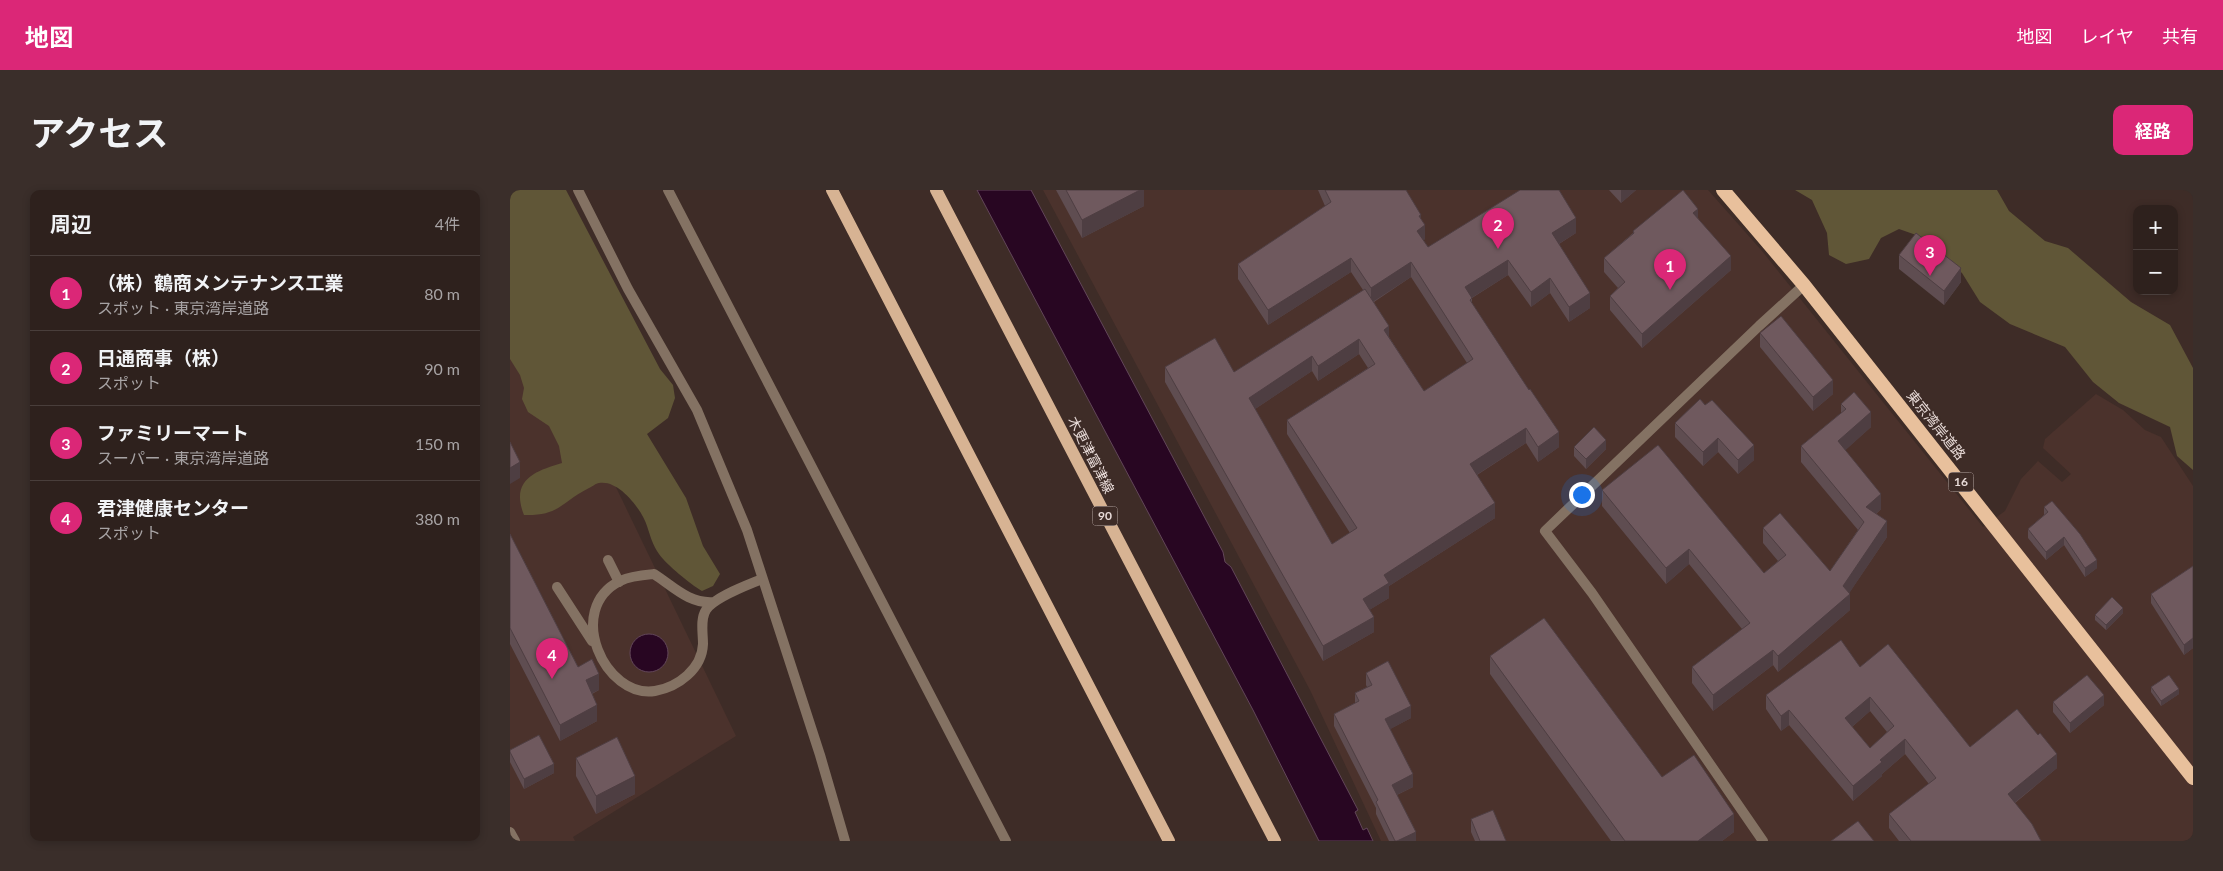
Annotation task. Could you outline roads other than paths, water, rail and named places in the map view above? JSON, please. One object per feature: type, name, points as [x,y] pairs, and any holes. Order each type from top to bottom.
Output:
[{"type":"highway","name":"東京湾岸道路","points":[[1723,190],[1804,285],[2193,778]]},
{"type":"main road","points":[[832,190],[1170,841]]},
{"type":"main road","name":"木更津富津線","points":[[936,190],[1275,841]]},
{"type":"street","points":[[578,190],[628,288],[697,410],[747,530],[820,754],[844,841]]},
{"type":"street","points":[[668,190],[1006,841]]},
{"type":"street","points":[[1763,841],[1592,594],[1546,531],[1804,285]]},
{"type":"street","points":[[608,560],[619,582]]},
{"type":"street","points":[[596,648],[592,632],[594,614],[600,599],[619,582],[654,574],[693,600],[714,602]]},
{"type":"street","points":[[557,587],[617,678],[632,688],[654,691],[671,686],[687,676],[699,662],[703,647],[703,620],[706,610],[714,602],[762,579]]},
{"type":"street","points":[[510,832],[515,841]]},
{"type":"place","name":"日通商事（株）","points":[[1498,249]]},
{"type":"place","name":"ファミリーマート","points":[[1930,276]]},
{"type":"place","name":"（株）鶴商メンテナンス工業","points":[[1670,290]]},
{"type":"place","name":"君津健康センター","points":[[552,679]]}]
